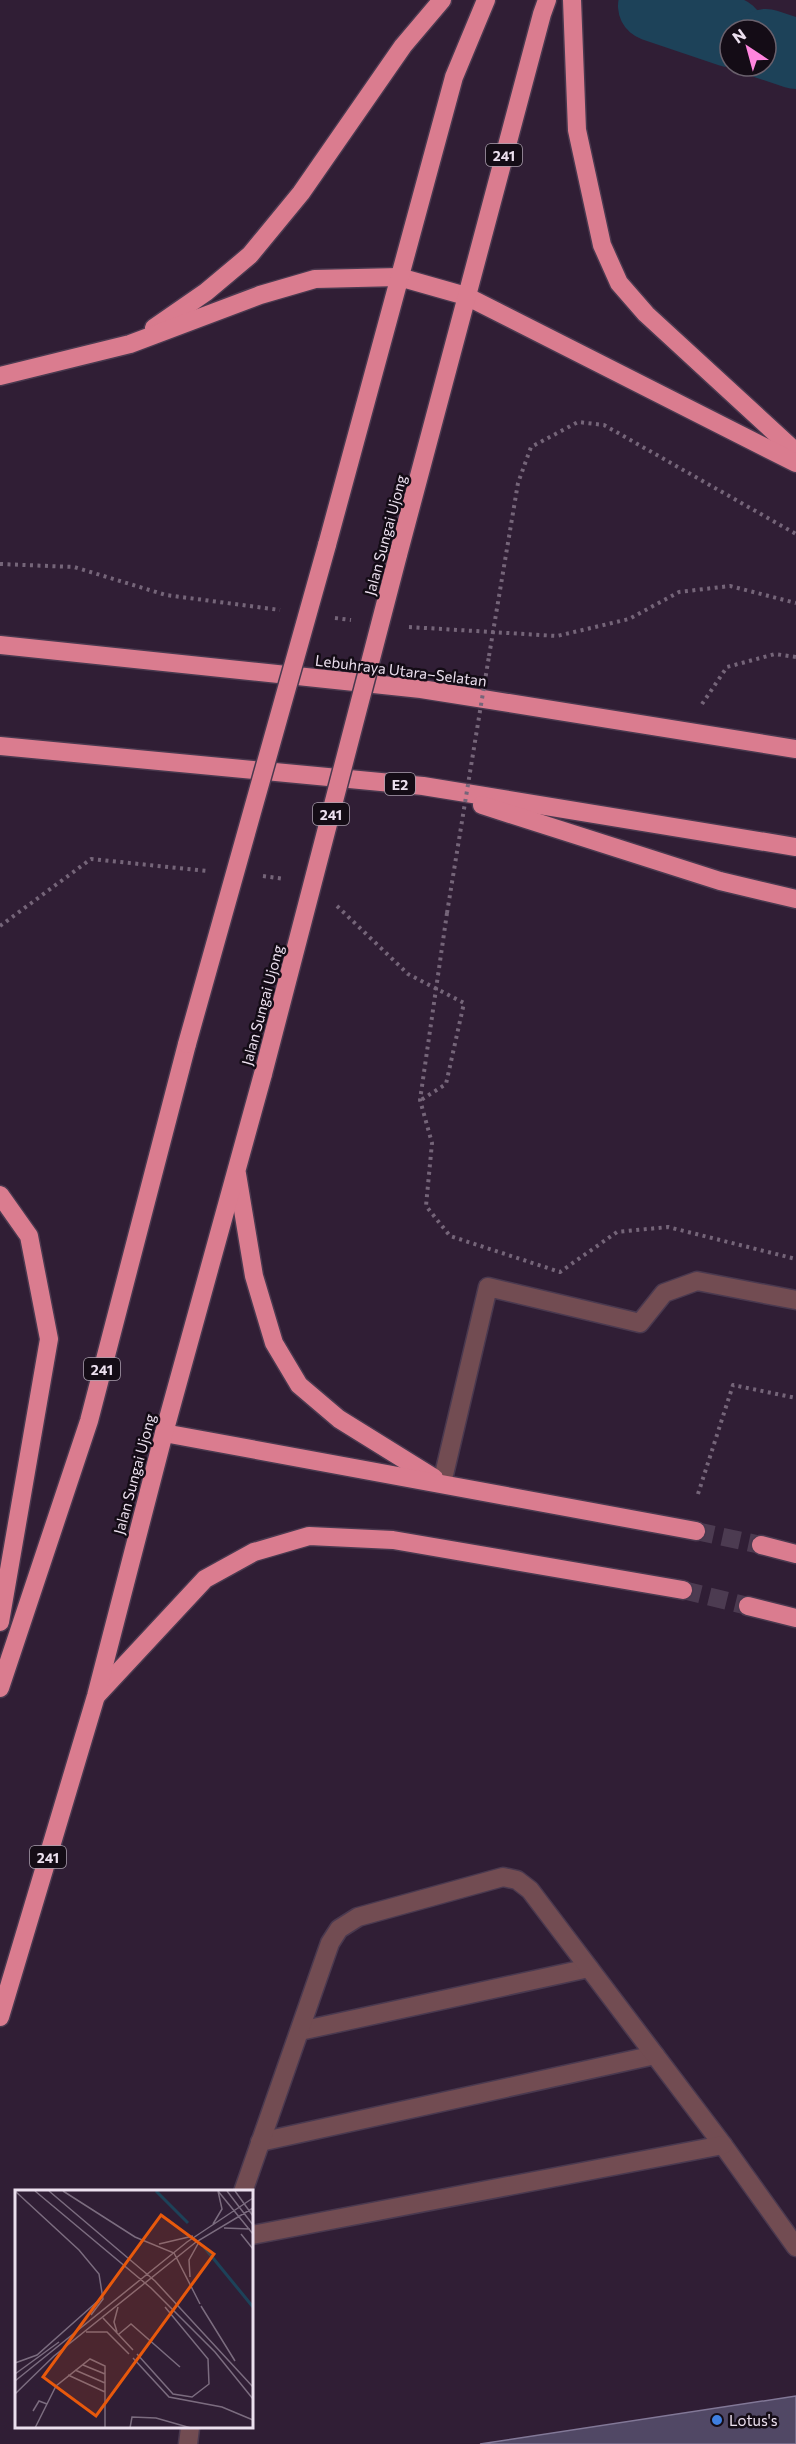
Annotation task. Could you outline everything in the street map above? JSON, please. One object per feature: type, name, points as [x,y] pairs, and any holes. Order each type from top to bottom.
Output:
[{"type":"highway","points":[[130,344],[206,292],[250,255],[301,194],[403,46],[442,0]]},
{"type":"highway","name":"241","points":[[0,1688],[89,1421],[187,1044],[327,545],[454,76],[486,0]]},
{"type":"highway","points":[[572,0],[577,130],[602,245],[619,283],[646,314],[796,452]]},
{"type":"highway","name":"Jalan Sungai Ujong","points":[[0,2017],[96,1696],[164,1433],[263,1074],[466,296],[544,7]]},
{"type":"highway","points":[[0,376],[130,344],[260,295],[315,279],[399,277],[466,296],[796,463]]},
{"type":"highway","name":"Lebuhraya Utara–Selatan","points":[[0,645],[421,689],[796,749]]},
{"type":"highway","name":"E2","points":[[0,746],[423,786],[796,847]]},
{"type":"highway","points":[[423,786],[720,882],[796,898]]},
{"type":"highway","points":[[236,1170],[254,1276],[274,1343],[299,1385],[339,1419],[442,1483]]},
{"type":"highway","points":[[0,1195],[29,1236],[49,1340],[0,1622]]},
{"type":"highway","points":[[164,1433],[696,1531]]},
{"type":"highway","points":[[96,1696],[205,1579],[254,1552],[309,1536],[393,1540],[682,1590]]},
{"type":"highway","points":[[761,1545],[796,1554]]},
{"type":"highway","points":[[748,1606],[796,1618]]},
{"type":"lane","points":[[442,1483],[488,1287],[640,1323],[664,1293],[697,1281],[796,1300]]},
{"type":"lane","points":[[244,2190],[330,1943],[339,1929],[358,1917],[503,1877],[517,1880],[530,1890],[723,2145],[796,2247]]},
{"type":"lane","points":[[300,2031],[589,1968]]},
{"type":"lane","points":[[260,2142],[655,2055]]},
{"type":"lane","points":[[254,2235],[723,2145]]},
{"type":"lane","points":[[188,2444],[190,2429]]},
{"type":"path","points":[[796,534],[604,425],[578,422],[531,447],[518,483],[447,913],[420,1100],[432,1143],[426,1206],[450,1236],[560,1272],[617,1232],[668,1227],[796,1259]]},
{"type":"path","points":[[0,564],[74,567],[166,595],[291,612]]},
{"type":"path","points":[[405,627],[557,636],[629,619],[679,592],[730,586],[796,603]]},
{"type":"path","points":[[325,616],[359,621]]},
{"type":"path","points":[[685,730],[726,667],[775,654],[796,657]]},
{"type":"path","points":[[698,1494],[733,1385],[796,1398]]},
{"type":"building","name":"Lotus's","points":[[796,2396],[796,2444],[480,2444]]},
{"type":"waterway","points":[[653,6],[718,28]]},
{"type":"waterway","points":[[778,48],[796,54]]},
{"type":"tunnel","points":[[696,1531],[761,1545]]},
{"type":"tunnel","points":[[683,1590],[748,1606]]},
{"type":"place","name":"Lotus's","points":[[717,2420]]}]
